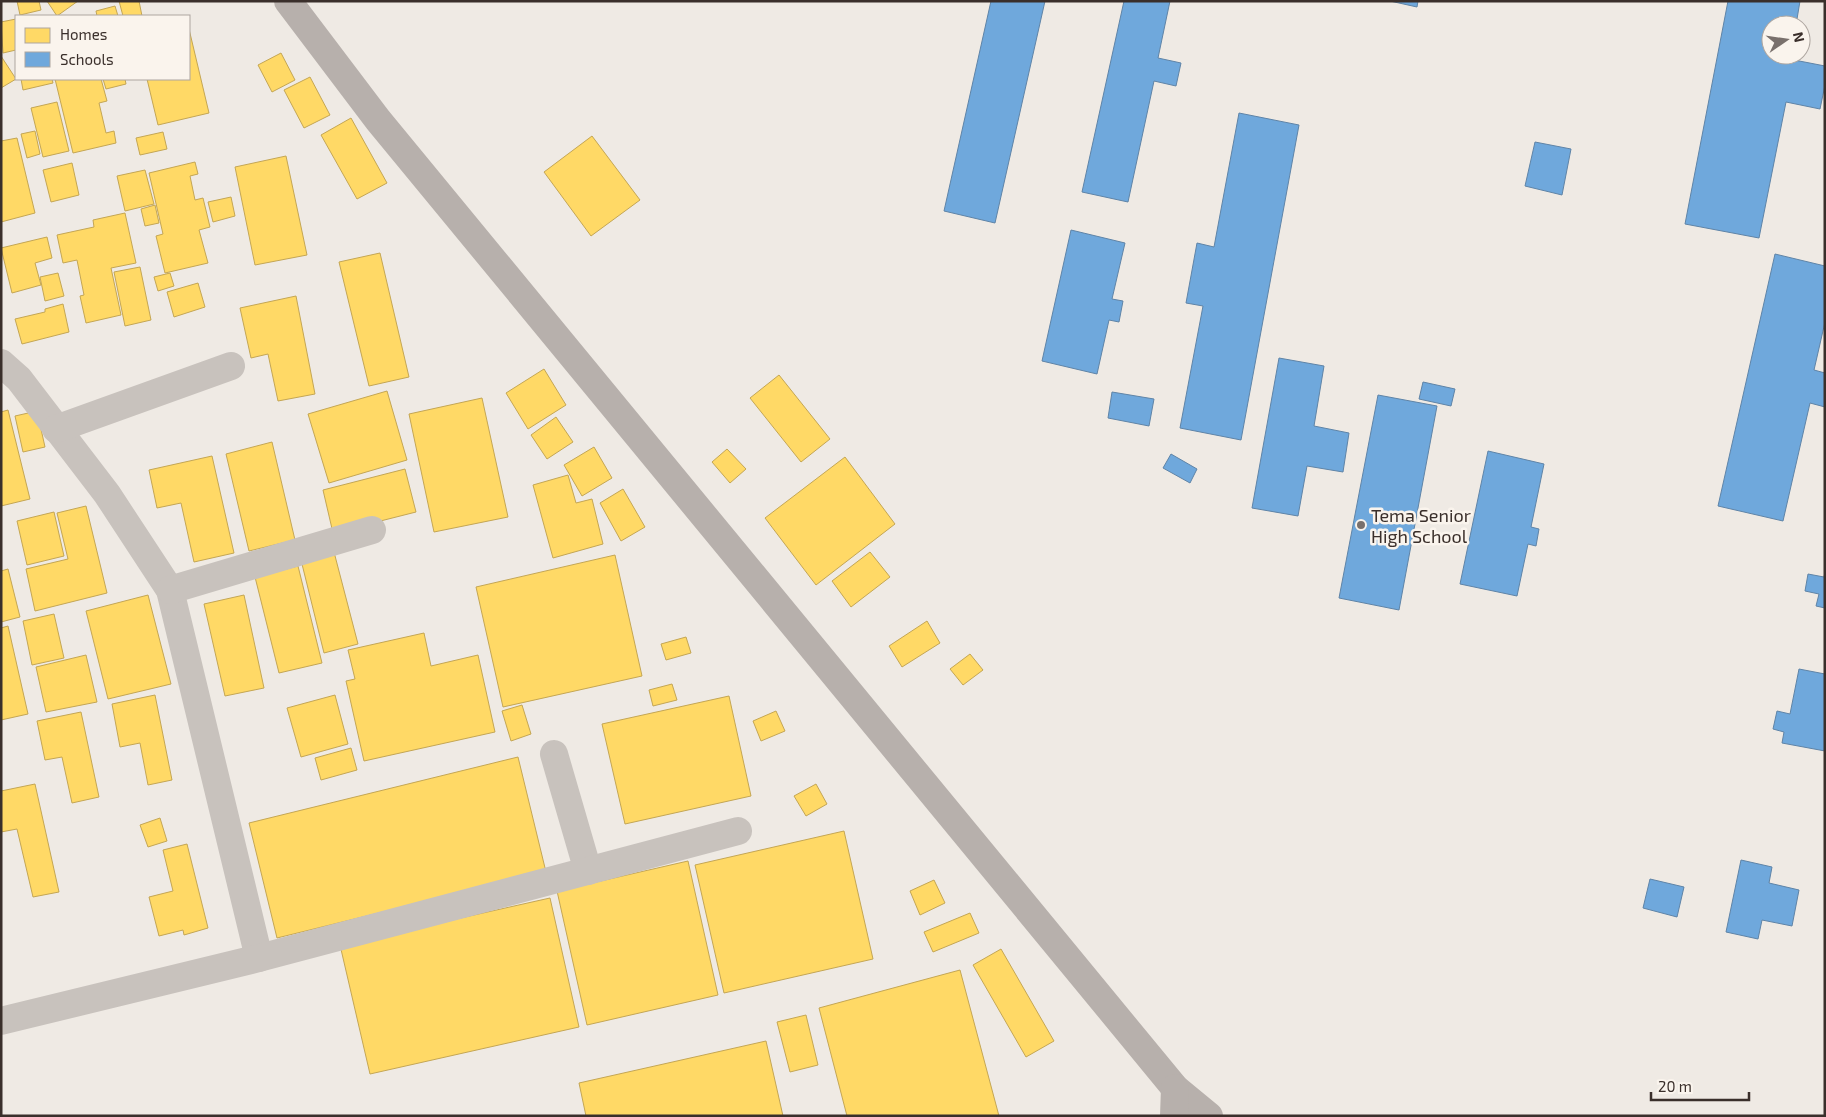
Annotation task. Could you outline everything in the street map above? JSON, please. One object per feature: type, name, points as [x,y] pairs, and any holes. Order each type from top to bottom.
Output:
[{"type":"main road","points":[[288,1],[378,120],[1176,1088],[1209,1116]]},
{"type":"main road","points":[[1174,1116],[1176,1088]]},
{"type":"street","points":[[1,363],[19,379],[107,494],[170,590],[259,958]]},
{"type":"street","points":[[56,428],[232,366]]},
{"type":"street","points":[[170,590],[372,530]]},
{"type":"street","points":[[554,754],[588,871]]},
{"type":"street","points":[[1,1021],[259,958],[738,831]]},
{"type":"building: Homes","points":[[17,1],[39,1],[41,10],[20,15]]},
{"type":"building: Homes","points":[[47,1],[78,1],[58,15],[56,15]]},
{"type":"building: Homes","points":[[119,1],[139,1],[142,15],[123,15]]},
{"type":"building: Homes","points":[[115,6],[118,15],[97,15],[96,11]]},
{"type":"building: Homes","points":[[15,19],[15,50],[3,53],[1,22]]},
{"type":"building: Homes","points":[[190,33],[209,113],[158,125],[147,80],[190,80]]},
{"type":"building: Homes","points":[[281,53],[295,80],[272,92],[258,65]]},
{"type":"building: Homes","points":[[1,56],[15,80],[1,88]]},
{"type":"building: Homes","points":[[310,77],[330,115],[304,128],[284,90]]},
{"type":"building: Homes","points":[[21,80],[52,80],[53,83],[23,90]]},
{"type":"building: Homes","points":[[55,80],[101,80],[107,101],[99,103],[106,133],[114,131],[116,143],[73,153]]},
{"type":"building: Homes","points":[[103,80],[125,80],[126,84],[106,89]]},
{"type":"building: Homes","points":[[57,102],[69,151],[43,157],[31,108]]},
{"type":"building: Homes","points":[[351,118],[387,183],[357,199],[321,135]]},
{"type":"building: Homes","points":[[35,131],[40,154],[27,158],[21,134]]},
{"type":"building: Homes","points":[[163,132],[167,149],[140,155],[136,138]]},
{"type":"building: Homes","points":[[592,136],[640,200],[591,236],[544,172]]},
{"type":"building: Homes","points":[[17,138],[35,213],[1,222],[1,141]]},
{"type":"building: Homes","points":[[286,156],[307,255],[255,265],[235,167]]},
{"type":"building: Homes","points":[[195,162],[198,174],[190,176],[195,200],[203,198],[210,227],[199,230],[208,263],[165,273],[156,236],[163,234],[149,173]]},
{"type":"building: Homes","points":[[72,163],[79,195],[51,202],[43,170]]},
{"type":"building: Homes","points":[[145,170],[154,204],[125,211],[117,176]]},
{"type":"building: Homes","points":[[231,197],[235,216],[213,222],[208,202]]},
{"type":"building: Homes","points":[[155,205],[159,223],[145,226],[141,209]]},
{"type":"building: Homes","points":[[125,213],[136,263],[111,268],[121,315],[86,323],[80,296],[84,295],[77,260],[63,263],[57,235],[94,227],[93,220]]},
{"type":"building: Homes","points":[[47,237],[52,258],[35,263],[41,285],[12,293],[1,248]]},
{"type":"building: Homes","points":[[380,253],[409,377],[369,386],[339,262]]},
{"type":"building: Homes","points":[[140,267],[151,320],[125,326],[114,272]]},
{"type":"building: Homes","points":[[58,273],[64,296],[45,301],[40,277]]},
{"type":"building: Homes","points":[[170,273],[174,286],[158,291],[154,277]]},
{"type":"building: Homes","points":[[198,283],[205,307],[174,317],[167,292]]},
{"type":"building: Homes","points":[[296,296],[315,394],[278,401],[268,354],[251,358],[240,308]]},
{"type":"building: Homes","points":[[63,304],[69,332],[22,344],[15,319],[45,312],[45,309]]},
{"type":"building: Homes","points":[[544,369],[566,405],[528,429],[506,393]]},
{"type":"building: Homes","points":[[779,375],[830,439],[801,462],[750,398]]},
{"type":"building: Homes","points":[[387,391],[407,460],[329,483],[308,414]]},
{"type":"building: Homes","points":[[482,398],[508,517],[434,532],[409,414]]},
{"type":"building: Homes","points":[[8,410],[30,499],[1,506],[1,412]]},
{"type":"building: Homes","points":[[37,411],[45,447],[23,452],[15,416]]},
{"type":"building: Homes","points":[[556,417],[573,442],[547,459],[531,435]]},
{"type":"building: Homes","points":[[272,442],[295,540],[249,551],[226,454]]},
{"type":"building: Homes","points":[[594,447],[612,478],[582,496],[564,465]]},
{"type":"building: Homes","points":[[727,449],[746,469],[730,483],[712,462]]},
{"type":"building: Homes","points":[[212,456],[234,553],[194,562],[181,503],[157,508],[149,470]]},
{"type":"building: Homes","points":[[845,457],[895,524],[816,585],[765,518]]},
{"type":"building: Homes","points":[[405,469],[416,512],[333,533],[323,490]]},
{"type":"building: Homes","points":[[568,475],[576,503],[592,499],[603,544],[553,558],[533,485]]},
{"type":"building: Homes","points":[[623,489],[645,527],[621,541],[600,503]]},
{"type":"building: Homes","points":[[86,506],[107,593],[35,611],[26,569],[68,559],[57,513]]},
{"type":"building: Homes","points":[[54,512],[64,556],[27,565],[17,521]]},
{"type":"building: Homes","points":[[334,552],[358,644],[324,653],[301,560]]},
{"type":"building: Homes","points":[[870,552],[890,577],[851,607],[832,581]]},
{"type":"building: Homes","points":[[615,555],[642,676],[503,707],[476,587]]},
{"type":"building: Homes","points":[[298,566],[322,663],[279,673],[255,577]]},
{"type":"building: Homes","points":[[8,569],[20,617],[1,622],[1,571]]},
{"type":"building: Homes","points":[[148,595],[171,684],[108,699],[86,611]]},
{"type":"building: Homes","points":[[244,595],[264,688],[225,696],[204,604]]},
{"type":"building: Homes","points":[[54,614],[64,658],[32,665],[23,621]]},
{"type":"building: Homes","points":[[927,621],[940,643],[902,667],[889,646]]},
{"type":"building: Homes","points":[[8,626],[28,714],[1,720],[1,628]]},
{"type":"building: Homes","points":[[424,633],[431,666],[478,655],[495,732],[364,761],[346,681],[355,679],[348,650]]},
{"type":"building: Homes","points":[[686,637],[691,653],[666,660],[661,644]]},
{"type":"building: Homes","points":[[970,654],[983,670],[963,685],[950,669]]},
{"type":"building: Homes","points":[[86,655],[97,702],[46,712],[36,667]]},
{"type":"building: Homes","points":[[672,684],[677,700],[653,706],[649,690]]},
{"type":"building: Homes","points":[[155,695],[172,780],[148,785],[140,743],[120,747],[112,704]]},
{"type":"building: Homes","points":[[335,695],[348,744],[301,757],[287,708]]},
{"type":"building: Homes","points":[[729,696],[751,796],[625,824],[602,724]]},
{"type":"building: Homes","points":[[522,705],[531,734],[511,741],[502,711]]},
{"type":"building: Homes","points":[[776,711],[785,731],[761,741],[753,721]]},
{"type":"building: Homes","points":[[81,712],[99,797],[72,803],[62,757],[45,760],[37,721]]},
{"type":"building: Homes","points":[[351,748],[357,770],[321,780],[315,758]]},
{"type":"building: Homes","points":[[518,757],[546,872],[277,938],[249,823]]},
{"type":"building: Homes","points":[[35,784],[59,892],[33,897],[17,829],[1,832],[1,791]]},
{"type":"building: Homes","points":[[816,784],[827,804],[806,816],[794,796]]},
{"type":"building: Homes","points":[[160,818],[167,841],[148,847],[140,825]]},
{"type":"building: Homes","points":[[844,831],[873,959],[724,993],[695,865]]},
{"type":"building: Homes","points":[[187,844],[208,928],[184,935],[183,930],[159,936],[149,897],[173,891],[163,850]]},
{"type":"building: Homes","points":[[688,861],[718,995],[587,1025],[557,891]]},
{"type":"building: Homes","points":[[934,880],[945,903],[920,915],[910,891]]},
{"type":"building: Homes","points":[[550,898],[579,1027],[370,1074],[340,945]]},
{"type":"building: Homes","points":[[970,913],[979,933],[933,952],[924,932]]},
{"type":"building: Homes","points":[[1001,949],[1054,1041],[1026,1057],[973,965]]},
{"type":"building: Homes","points":[[960,970],[999,1116],[847,1116],[819,1008]]},
{"type":"building: Homes","points":[[806,1015],[818,1065],[790,1072],[777,1022]]},
{"type":"building: Homes","points":[[766,1041],[783,1116],[586,1116],[579,1083]]},
{"type":"building: Schools","points":[[991,1],[1045,1],[995,223],[944,211]]},
{"type":"building: Schools","points":[[1124,1],[1170,1],[1158,58],[1181,63],[1176,86],[1154,81],[1128,202],[1082,192]]},
{"type":"building: Schools","points":[[1390,1],[1418,1],[1417,7]]},
{"type":"building: Schools","points":[[1728,1],[1800,1],[1798,15],[1761,15],[1761,65],[1811,65],[1811,63],[1825,66],[1825,85],[1820,109],[1786,102],[1759,238],[1685,224]]},
{"type":"building: Schools","points":[[1239,113],[1299,125],[1241,440],[1180,428],[1203,306],[1186,303],[1197,243],[1214,247]]},
{"type":"building: Schools","points":[[1535,142],[1571,149],[1562,195],[1525,186]]},
{"type":"building: Schools","points":[[1071,230],[1125,243],[1112,299],[1123,301],[1119,322],[1109,320],[1097,374],[1042,361]]},
{"type":"building: Schools","points":[[1775,254],[1825,266],[1825,322],[1814,370],[1825,373],[1825,407],[1810,403],[1783,521],[1718,506]]},
{"type":"building: Schools","points":[[1279,358],[1324,366],[1314,426],[1349,433],[1343,472],[1307,466],[1298,516],[1252,508]]},
{"type":"building: Schools","points":[[1423,382],[1455,389],[1451,406],[1419,399]]},
{"type":"building: Schools","points":[[1112,392],[1154,399],[1149,426],[1108,418]]},
{"type":"building: Schools","points":[[1378,395],[1437,406],[1399,610],[1339,598]]},
{"type":"building: Schools","points":[[1488,451],[1544,464],[1531,527],[1539,529],[1536,546],[1528,544],[1517,596],[1460,584]]},
{"type":"building: Schools","points":[[1171,454],[1197,469],[1190,483],[1163,468]]},
{"type":"building: Schools","points":[[1825,572],[1825,608],[1816,606],[1819,594],[1805,591],[1808,574],[1824,577]]},
{"type":"building: Schools","points":[[1799,669],[1825,674],[1825,751],[1782,743],[1784,732],[1773,729],[1777,711],[1790,714]]},
{"type":"building: Schools","points":[[1741,860],[1772,867],[1769,883],[1799,890],[1792,926],[1762,920],[1758,939],[1726,932]]},
{"type":"building: Schools","points":[[1650,879],[1684,887],[1677,917],[1643,908]]},
{"type":"place","name":"Tema Senior High School","points":[[1361,525]]}]
